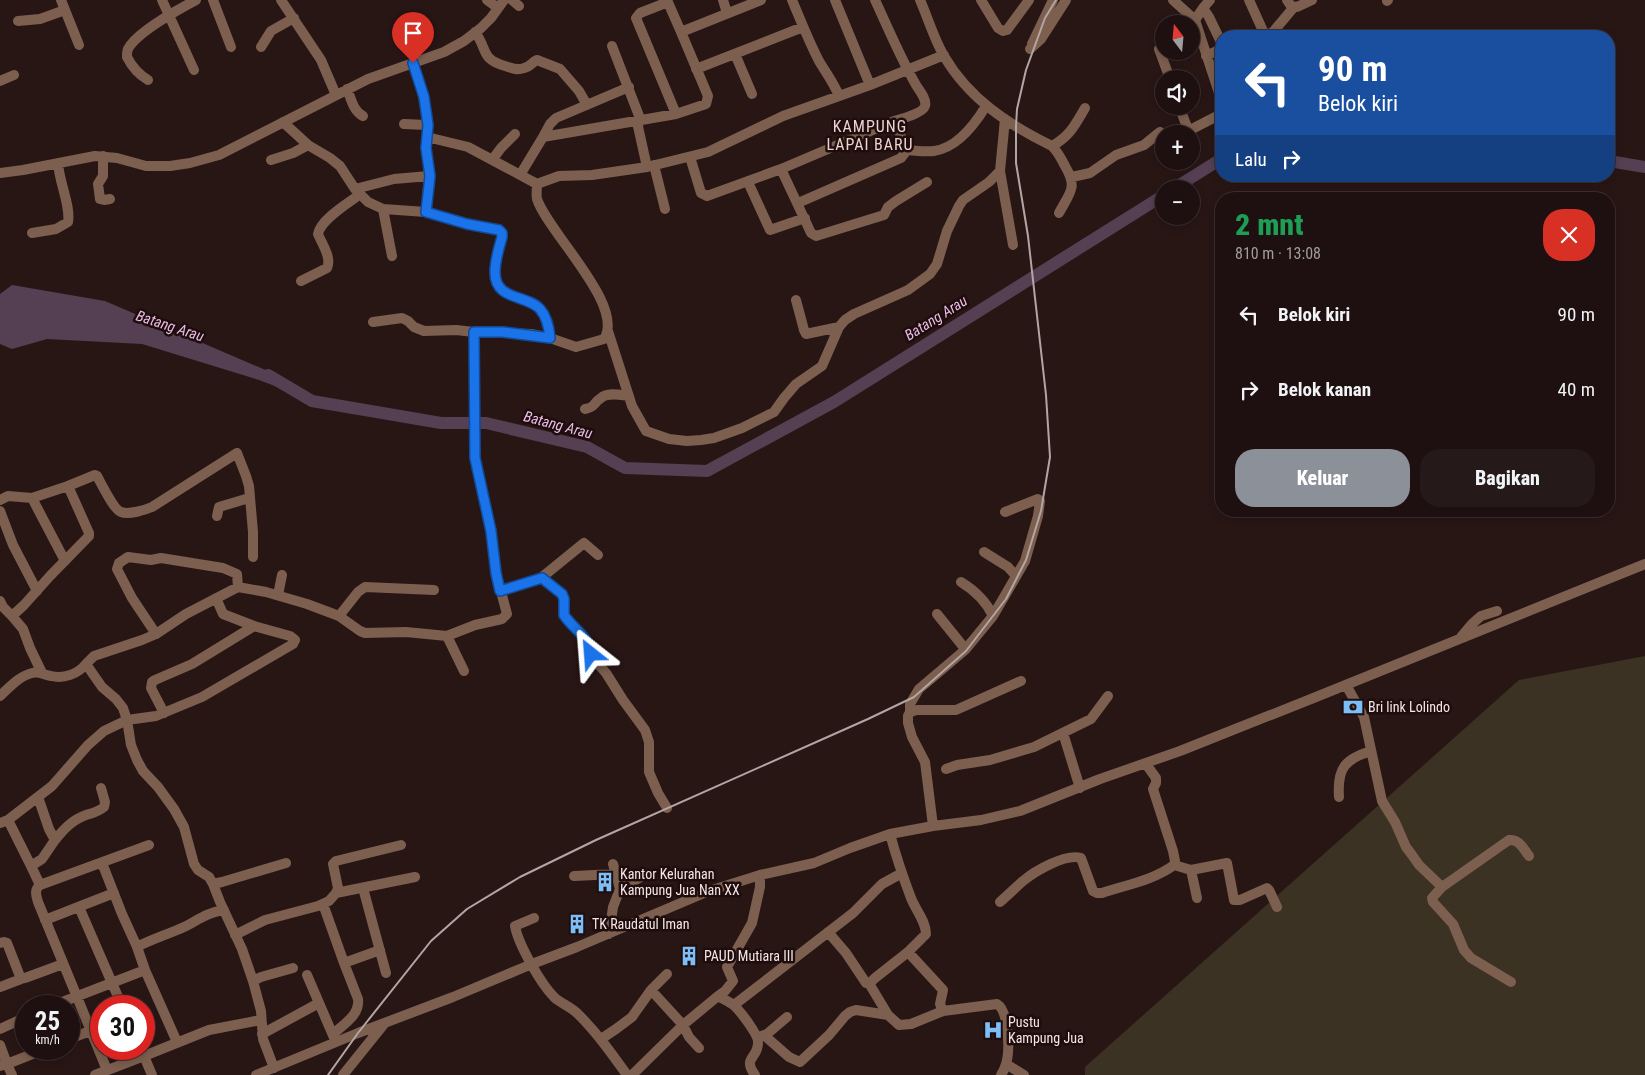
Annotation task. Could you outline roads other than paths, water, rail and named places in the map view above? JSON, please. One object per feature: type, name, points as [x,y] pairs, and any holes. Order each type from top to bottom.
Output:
[{"type":"street","points":[[162,0],[194,70]]},
{"type":"street","points":[[148,80],[138,74],[129,62],[126,57],[128,49],[168,15],[196,0]]},
{"type":"street","points":[[213,0],[231,47]]},
{"type":"street","points":[[281,0],[321,60],[336,95]]},
{"type":"street","points":[[0,173],[58,164],[84,157],[103,156],[146,166],[170,166],[219,155],[347,89],[386,72],[444,52],[464,41],[491,18],[501,4],[487,0]]},
{"type":"street","points":[[723,0],[727,13]]},
{"type":"street","points":[[681,32],[762,0]]},
{"type":"street","points":[[792,0],[819,60],[839,96]]},
{"type":"street","points":[[835,0],[870,85]]},
{"type":"street","points":[[690,157],[701,193],[704,196],[781,169],[894,121],[914,115],[925,107],[924,99],[907,70],[875,0]]},
{"type":"street","points":[[920,0],[944,55],[967,87],[986,106],[1052,146],[1057,151],[1072,177],[1073,184],[1059,212]]},
{"type":"street","points":[[981,0],[998,28],[1003,31],[1007,30],[1029,0]]},
{"type":"street","points":[[1053,0],[1030,49],[1041,39],[1066,0]]},
{"type":"street","points":[[1173,0],[1190,15]]},
{"type":"street","points":[[1249,0],[1263,30]]},
{"type":"street","points":[[1274,30],[1290,4],[1297,8],[1312,0]]},
{"type":"street","points":[[543,137],[676,114],[703,106],[707,102],[708,96],[667,1],[640,14],[636,18],[676,114]]},
{"type":"street","points":[[18,21],[40,19],[65,4],[79,45]]},
{"type":"street","points":[[1198,15],[1206,4]]},
{"type":"street","points":[[1206,4],[1209,17],[1215,30]]},
{"type":"street","points":[[261,47],[271,31],[294,18]]},
{"type":"street","points":[[696,69],[803,27]]},
{"type":"street","points":[[476,32],[490,60],[496,64],[522,70],[537,60],[556,66],[572,83],[586,105]]},
{"type":"street","points":[[1200,45],[1215,82]]},
{"type":"street","points":[[612,46],[629,86],[651,166],[666,209]]},
{"type":"street","points":[[1206,56],[1215,52]]},
{"type":"street","points":[[735,54],[752,94]]},
{"type":"street","points":[[427,137],[468,147],[537,184],[559,176],[592,175],[651,166],[708,152],[783,116],[870,85],[944,55]]},
{"type":"street","points":[[413,63],[424,97],[428,125],[426,148],[430,176],[426,212]]},
{"type":"street","points":[[0,81],[14,75]]},
{"type":"street","points":[[520,175],[552,121],[629,86]]},
{"type":"street","points":[[347,89],[358,114],[363,116]]},
{"type":"street","points":[[907,150],[933,151],[952,145],[974,124],[986,106]]},
{"type":"street","points":[[1052,146],[1072,131],[1085,108]]},
{"type":"street","points":[[1182,115],[1189,129],[1215,117]]},
{"type":"street","points":[[1005,119],[1000,172],[1013,245]]},
{"type":"street","points":[[894,121],[907,150]]},
{"type":"street","points":[[283,122],[308,145],[340,166],[357,192],[368,202],[384,209],[426,212],[467,224],[499,230],[502,233],[502,237],[495,272],[497,282],[501,289],[510,295],[539,308],[548,323],[550,338]]},
{"type":"street","points":[[404,124],[428,125]]},
{"type":"street","points":[[492,160],[515,134]]},
{"type":"street","points":[[1072,177],[1090,173],[1116,155],[1144,145],[1155,136]]},
{"type":"street","points":[[271,160],[293,153],[308,145]]},
{"type":"street","points":[[798,203],[902,158],[907,150]]},
{"type":"street","points":[[103,156],[104,175],[98,184],[100,199],[110,199]]},
{"type":"street","points":[[32,233],[56,229],[68,222],[68,212],[58,164]]},
{"type":"street","points":[[781,169],[816,236],[884,215],[896,201],[927,182]]},
{"type":"street","points":[[537,184],[536,195],[540,206],[575,255],[600,299],[628,396],[642,428],[669,438],[687,441],[714,438],[752,424],[774,412],[796,384],[822,366],[839,327],[845,320],[854,314],[908,290],[930,274],[937,264],[947,231],[963,200],[1000,172]]},
{"type":"street","points":[[301,281],[327,268],[329,259],[318,234],[319,230],[357,192],[394,179],[430,176]]},
{"type":"street","points":[[748,182],[770,230],[805,218]]},
{"type":"street","points":[[384,209],[392,256]]},
{"type":"street","points":[[796,300],[806,334],[839,327]]},
{"type":"street","points":[[373,322],[402,318],[414,327],[424,331],[503,332],[550,338],[576,347],[600,342],[608,331]]},
{"type":"street","points":[[0,696],[24,676],[42,673],[49,676],[66,676],[76,672],[94,656],[156,634],[186,614],[238,587],[278,595],[339,616],[365,633],[406,632],[447,636],[475,625],[506,617],[507,611],[496,573],[491,531],[475,458],[474,332]]},
{"type":"street","points":[[585,409],[593,407],[600,398],[606,395],[628,396]]},
{"type":"street","points":[[0,500],[8,496],[32,498],[95,475],[98,476],[118,511],[124,513],[143,510],[152,507],[237,453],[246,476],[253,532],[253,557]]},
{"type":"street","points":[[12,616],[88,536],[87,529],[68,486]]},
{"type":"street","points":[[32,498],[65,560]]},
{"type":"street","points":[[217,516],[219,507],[249,498]]},
{"type":"street","points":[[933,826],[925,762],[912,738],[908,723],[910,704],[918,690],[965,650],[993,616],[1025,561],[1038,516],[1040,502],[1038,499],[1005,512]]},
{"type":"street","points":[[0,510],[13,545],[37,591]]},
{"type":"street","points":[[500,591],[542,578],[584,543],[598,555]]},
{"type":"street","points":[[984,552],[1008,567],[1016,576]]},
{"type":"street","points":[[156,634],[132,598],[117,569],[119,563],[128,557],[151,560],[161,558],[223,568],[237,574],[238,587]]},
{"type":"street","points":[[256,1075],[334,1038],[384,1023],[453,997],[709,891],[760,875],[814,863],[890,834],[981,820],[1020,811],[1146,764],[1346,685],[1645,564]]},
{"type":"street","points":[[278,595],[282,575]]},
{"type":"street","points":[[542,578],[562,594],[564,599],[564,615],[586,639],[592,657],[606,673],[645,730],[648,736],[649,772],[667,808]]},
{"type":"street","points":[[961,582],[982,599],[993,616]]},
{"type":"street","points":[[339,616],[358,592],[365,587],[434,590]]},
{"type":"street","points":[[40,885],[4,821],[52,786],[96,736],[112,726],[128,720],[149,718],[164,713],[210,693],[294,642],[295,640],[290,636],[254,626],[223,614],[216,598]]},
{"type":"street","points":[[1,606],[23,629],[42,673]]},
{"type":"street","points":[[1458,640],[1481,616],[1497,611]]},
{"type":"street","points":[[937,614],[965,650]]},
{"type":"street","points":[[164,713],[151,688],[152,682],[192,664],[254,626]]},
{"type":"street","points":[[447,636],[464,671]]},
{"type":"street","points":[[86,664],[102,687],[120,703],[128,720],[130,739],[137,760],[174,809],[184,827],[194,864],[213,884],[242,949],[253,981],[261,1011],[262,1034],[274,1068]]},
{"type":"street","points":[[910,712],[917,710],[956,710],[1021,681]]},
{"type":"street","points":[[1346,685],[1364,717],[1382,801],[1412,856],[1442,887]]},
{"type":"street","points":[[946,769],[1013,754],[1034,747],[1091,719],[1108,696]]},
{"type":"street","points":[[1063,733],[1080,788]]},
{"type":"street","points":[[1339,797],[1339,778],[1346,764],[1353,757],[1371,751]]},
{"type":"street","points":[[1146,764],[1156,778],[1153,789],[1173,851],[1174,865]]},
{"type":"street","points":[[31,866],[42,858],[62,831],[76,819],[96,813],[104,807],[105,802],[101,788]]},
{"type":"street","points":[[38,797],[49,829],[56,840]]},
{"type":"street","points":[[828,932],[846,953],[866,983],[871,982],[908,952],[926,934],[926,929],[902,873],[890,834]]},
{"type":"street","points":[[1511,982],[1476,962],[1466,952],[1453,924],[1433,902],[1432,898],[1442,887],[1509,840],[1518,842],[1529,856]]},
{"type":"street","points":[[75,995],[45,920],[36,895],[36,888],[149,845]]},
{"type":"street","points":[[235,935],[265,920],[330,901],[338,888],[333,864],[336,861],[401,845]]},
{"type":"street","points":[[1000,902],[1034,873],[1067,857],[1075,856],[1081,858],[1093,890],[1097,893],[1155,875],[1174,865],[1191,870],[1227,863],[1234,900],[1240,900],[1267,888],[1277,907]]},
{"type":"street","points":[[100,863],[104,868],[137,946],[145,970],[177,1042]]},
{"type":"street","points":[[213,884],[286,863]]},
{"type":"street","points":[[574,876],[615,869],[620,889],[613,907],[608,934]]},
{"type":"street","points":[[1191,870],[1197,898]]},
{"type":"street","points":[[734,1005],[853,913],[882,884],[902,873]]},
{"type":"street","points":[[620,889],[646,874]]},
{"type":"street","points":[[534,918],[515,926],[522,948],[555,997],[573,1008],[600,1039],[626,1074],[725,991],[733,981],[727,967],[752,923],[760,887],[760,875]]},
{"type":"street","points":[[336,893],[415,877]]},
{"type":"street","points":[[363,888],[386,973]]},
{"type":"street","points":[[45,920],[114,893]]},
{"type":"street","points":[[324,904],[358,999],[358,1009],[355,1014],[334,1038]]},
{"type":"street","points":[[79,907],[116,995]]},
{"type":"street","points":[[137,946],[183,927],[207,914],[224,910]]},
{"type":"street","points":[[0,943],[7,943],[21,979]]},
{"type":"street","points":[[344,962],[380,950]]},
{"type":"street","points":[[908,952],[943,990],[940,1004],[943,1011]]},
{"type":"street","points":[[0,987],[63,964]]},
{"type":"street","points":[[253,981],[293,968]]},
{"type":"street","points":[[80,996],[145,970]]},
{"type":"street","points":[[600,1039],[632,1017],[651,990],[667,974]]},
{"type":"street","points":[[307,975],[334,1038]]},
{"type":"street","points":[[871,982],[870,985],[888,1015],[896,1024],[911,1024],[943,1011],[997,1004],[1000,1006],[1003,1011],[1008,1037],[1006,1064],[1001,1075]]},
{"type":"street","points":[[651,990],[683,1025],[699,1048]]},
{"type":"street","points":[[718,996],[734,1005],[762,1036],[789,1057],[800,1062],[850,1012],[856,1010],[888,1015]]},
{"type":"street","points":[[262,1034],[319,1003]]},
{"type":"street","points":[[80,1007],[90,1031],[80,1035]]},
{"type":"street","points":[[755,1075],[749,1068],[749,1064],[762,1036],[787,1017]]},
{"type":"street","points":[[155,1048],[223,1026],[261,1020]]},
{"type":"street","points":[[0,1029],[15,1022]]},
{"type":"street","points":[[343,1075],[384,1023]]},
{"type":"street","points":[[0,1045],[4,1065],[12,1075]]},
{"type":"street","points":[[4,1065],[17,1060]]},
{"type":"street","points":[[103,1060],[107,1070]]},
{"type":"street","points":[[95,1075],[127,1060]]},
{"type":"street","points":[[146,1060],[152,1075]]},
{"type":"street","points":[[1006,1064],[1024,1075]]},
{"type":"waterway","name":"Batang Arau","points":[[1615,162],[1645,167]]},
{"type":"waterway","name":"Batang Arau","points":[[1187,180],[1215,163]]},
{"type":"waterway","name":"Batang Arau","points":[[268,375],[312,401],[441,423],[486,423],[587,447],[625,468],[707,471],[834,402],[1155,201]]},
{"type":"railway","points":[[328,1075],[358,1033],[431,941],[467,909],[520,877],[596,840],[914,697],[966,651],[1006,599],[1026,560],[1041,511],[1050,457],[1046,395],[1028,236],[1016,163],[1016,126],[1017,109],[1026,70],[1045,18],[1056,0]]},
{"type":"place","name":"Bri link Lolindo","points":[[1353,707]]},
{"type":"place","name":"Kantor Kelurahan Kampung Jua Nan XX","points":[[605,882]]},
{"type":"place","name":"TK Raudatul Iman","points":[[577,924]]},
{"type":"place","name":"PAUD Mutiara III","points":[[689,956]]},
{"type":"place","name":"Pustu Kampung Jua","points":[[993,1030]]},
{"type":"district","name":"KAMPUNG LAPAI BARU","points":[[870,135]]}]
